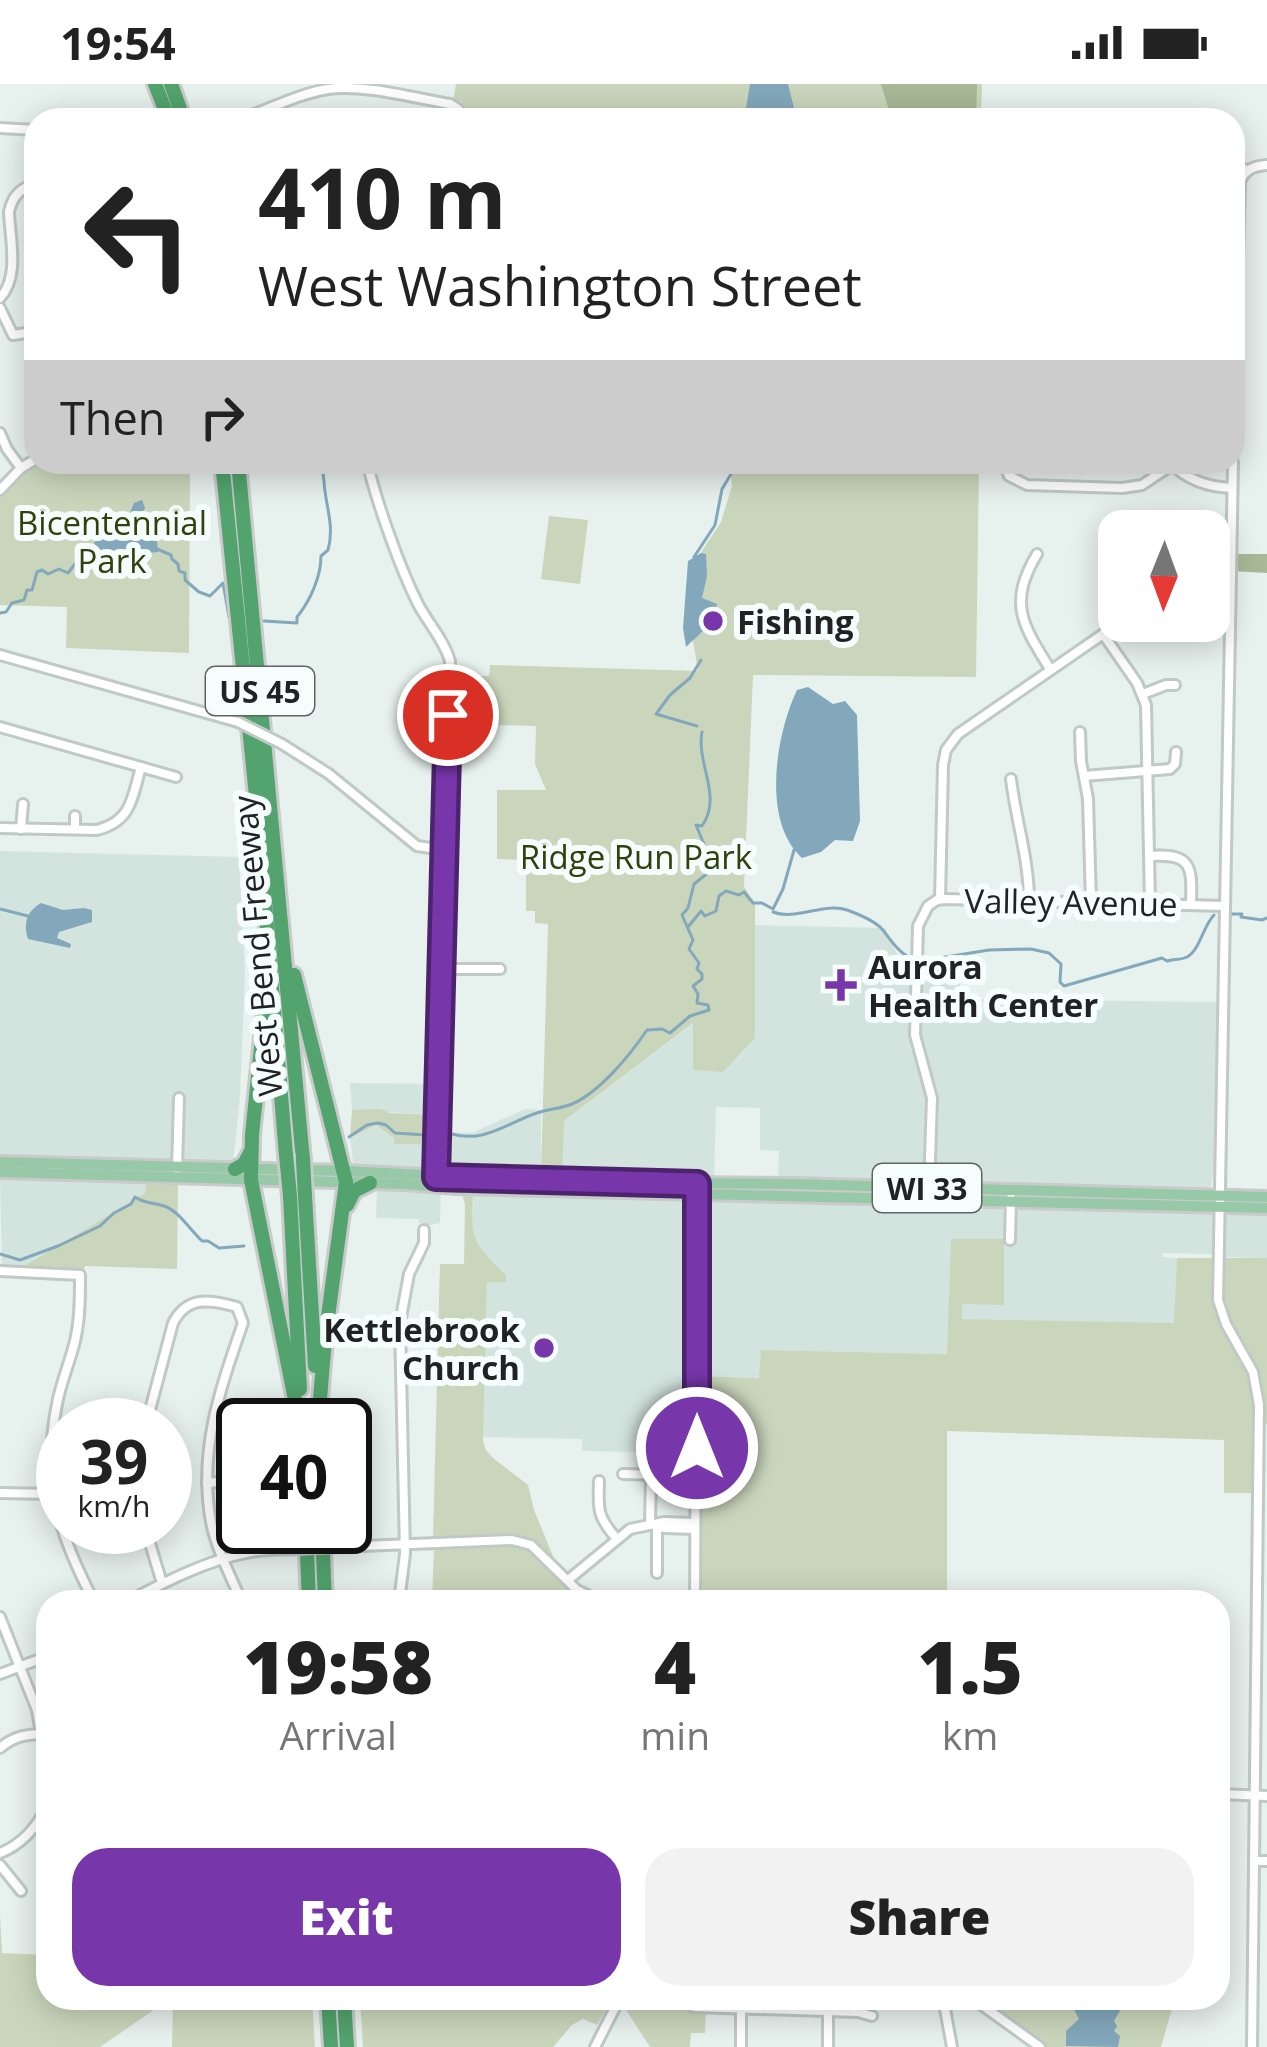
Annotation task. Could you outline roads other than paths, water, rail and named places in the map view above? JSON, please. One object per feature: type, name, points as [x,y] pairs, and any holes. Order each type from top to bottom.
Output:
[{"type":"highway","name":"West Bend Freeway","points":[[224,474],[303,1160],[297,1196],[300,1398]]},
{"type":"highway","name":"West Bend Freeway","points":[[239,474],[286,1155],[297,1196],[316,1398]]},
{"type":"highway","points":[[273,919],[251,1151],[244,1164],[295,1398]]},
{"type":"highway","points":[[273,919],[345,1177],[320,1398]]},
{"type":"highway","points":[[343,1215],[354,1191],[370,1183]]},
{"type":"highway","points":[[307,1554],[309,1590]]},
{"type":"highway","points":[[323,1554],[325,1590]]},
{"type":"highway","points":[[329,2010],[331,2047]]},
{"type":"highway","points":[[345,2010],[347,2047]]},
{"type":"main road","name":"WI 33","points":[[0,1162],[246,1172]]},
{"type":"main road","name":"WI 33","points":[[0,1172],[246,1172],[435,1182],[1219,1201],[1267,1197]]},
{"type":"main road","name":"WI 33","points":[[345,1177],[370,1183],[435,1182]]},
{"type":"main road","name":"WI 33","points":[[697,1189],[715,1194],[929,1193]]},
{"type":"main road","name":"WI 33","points":[[1219,1201],[1267,1208]]},
{"type":"street","points":[[273,108],[329,89],[352,88],[457,108]]},
{"type":"street","points":[[1245,173],[1253,166],[1267,165]]},
{"type":"street","points":[[24,189],[11,203],[12,279],[0,303],[13,335],[24,333]]},
{"type":"street","points":[[0,433],[21,468]]},
{"type":"street","points":[[0,490],[24,466]]},
{"type":"street","points":[[371,474],[406,579],[449,661],[435,1182]]},
{"type":"street","points":[[1008,474],[1027,485],[1122,488],[1142,485],[1156,474]]},
{"type":"street","points":[[1183,474],[1203,484],[1232,488]]},
{"type":"street","points":[[1230,574],[1233,474]]},
{"type":"street","points":[[1037,554],[1022,584],[1022,617],[1024,629],[1050,669]]},
{"type":"street","points":[[940,899],[946,750],[958,734],[1098,637]]},
{"type":"street","points":[[1108,642],[1143,694],[1147,716],[1150,904]]},
{"type":"street","points":[[1229,642],[1218,1300],[1248,1360],[1256,1388],[1263,1497],[1262,1729],[1255,1795],[1252,2047]]},
{"type":"street","points":[[0,655],[238,722],[329,774],[417,845],[444,850]]},
{"type":"street","points":[[1143,694],[1175,685]]},
{"type":"street","points":[[0,727],[176,777]]},
{"type":"street","points":[[1080,732],[1088,799],[1091,902]]},
{"type":"street","points":[[1084,776],[1172,768],[1176,752]]},
{"type":"street","points":[[0,828],[98,830],[113,826],[124,816],[141,767]]},
{"type":"street","points":[[1011,779],[1025,849],[1029,901]]},
{"type":"street","points":[[21,829],[22,804]]},
{"type":"street","points":[[75,829],[76,816]]},
{"type":"street","points":[[1149,856],[1175,856],[1187,864],[1192,874],[1191,905]]},
{"type":"street","name":"Valley Avenue","points":[[929,1193],[932,1098],[915,1035],[918,926],[928,906],[940,899],[1225,906]]},
{"type":"street","points":[[441,969],[500,969]]},
{"type":"street","points":[[177,1172],[179,1098]]},
{"type":"street","points":[[695,1590],[697,1189]]},
{"type":"street","points":[[697,1225],[704,1204],[715,1194]]},
{"type":"street","points":[[1010,1240],[1011,1196]]},
{"type":"street","points":[[401,1590],[405,1570],[400,1323],[409,1274],[424,1244],[424,1231]]},
{"type":"street","points":[[0,1271],[80,1275],[75,1341],[58,1398]]},
{"type":"street","points":[[153,1398],[181,1309],[190,1302],[237,1307],[243,1323],[205,1460],[212,1525],[237,1590]]},
{"type":"street","points":[[623,1474],[666,1475]]},
{"type":"street","points":[[651,1475],[657,1573]]},
{"type":"street","points":[[598,1481],[598,1513],[616,1538]]},
{"type":"street","points":[[207,1483],[216,1482]]},
{"type":"street","points":[[0,1493],[36,1494]]},
{"type":"street","points":[[568,1580],[630,1529],[695,1526]]},
{"type":"street","points":[[149,1590],[246,1552],[512,1540],[531,1545],[578,1590]]},
{"type":"street","points":[[70,1554],[88,1590]]},
{"type":"street","points":[[153,1554],[162,1583]]},
{"type":"street","points":[[0,1617],[36,1705]]},
{"type":"street","points":[[0,1674],[36,1660]]},
{"type":"street","points":[[0,1748],[10,1740],[36,1734]]},
{"type":"street","points":[[1230,1794],[1267,1796]]},
{"type":"street","points":[[0,1853],[14,1848],[36,1823]]},
{"type":"street","points":[[1254,1861],[1267,1861]]},
{"type":"street","points":[[0,1865],[21,1892]]},
{"type":"street","points":[[1254,1928],[1267,1928]]},
{"type":"street","points":[[1252,1996],[1267,1996]]},
{"type":"street","points":[[595,2047],[614,2010]]},
{"type":"street","points":[[740,2010],[741,2047]]},
{"type":"street","points":[[799,2010],[872,2016]]},
{"type":"street","points":[[945,2010],[952,2047]]},
{"type":"street","points":[[989,2010],[1040,2047]]},
{"type":"street","points":[[828,2011],[829,2047]]},
{"type":"water","points":[[750,84],[788,84],[794,108],[746,108]]},
{"type":"water","points":[[142,500],[145,508],[139,520],[157,541],[158,552],[96,554],[94,542],[127,520],[134,503]]},
{"type":"water","points":[[706,554],[707,576],[702,598],[717,604],[709,624],[686,647],[688,561]]},
{"type":"water","points":[[808,687],[833,704],[845,701],[857,715],[860,821],[853,841],[835,840],[821,852],[802,858],[781,822],[776,777],[790,708],[797,690]]},
{"type":"water","points":[[41,903],[63,910],[92,910],[92,922],[59,932],[57,938],[71,944],[70,948],[28,939],[27,918]]},
{"type":"water","points":[[1074,2010],[1120,2010],[1114,2021],[1114,2031],[1120,2036],[1118,2047],[1066,2046],[1066,2031],[1079,2019]]},
{"type":"waterway","points":[[264,621],[297,623],[317,580],[321,556],[330,541],[323,474]]},
{"type":"waterway","points":[[694,557],[715,525],[722,489],[731,474]]},
{"type":"waterway","points":[[157,549],[171,555],[185,580],[199,592],[210,596],[223,583],[229,617]]},
{"type":"waterway","points":[[0,613],[24,600],[37,572],[59,569],[68,573],[82,555],[96,554]]},
{"type":"waterway","points":[[697,726],[656,714],[701,660]]},
{"type":"waterway","points":[[452,1134],[485,1134],[572,1104],[604,1082],[647,1030],[670,1033],[690,1016],[709,1010],[708,1005],[697,1003],[693,986],[702,974],[689,949],[693,940],[682,915],[694,884],[714,868],[696,825],[702,826],[710,803],[702,732]]},
{"type":"waterway","points":[[688,927],[701,911],[705,916],[716,911],[719,896],[726,891],[744,892],[753,903],[773,909],[794,850]]},
{"type":"waterway","points":[[0,909],[28,916]]},
{"type":"waterway","points":[[773,912],[847,910],[878,925],[907,956]]},
{"type":"waterway","points":[[1228,914],[1267,918]]},
{"type":"waterway","points":[[927,960],[1031,949],[1049,953],[1061,964],[1064,986],[1162,958],[1187,957],[1214,915]]},
{"type":"waterway","points":[[349,1137],[378,1123],[395,1133],[425,1135]]},
{"type":"waterway","points":[[0,1254],[20,1260],[58,1246],[100,1226],[135,1197],[169,1208],[202,1241],[219,1248],[244,1246]]},
{"type":"place","name":"Fishing","points":[[713,621]]},
{"type":"place","name":"Aurora Health Center","points":[[841,985]]},
{"type":"place","name":"Kettlebrook Church","points":[[544,1348]]},
{"type":"park label","name":"Bicentennial Park","points":[[112,541]]},
{"type":"park label","name":"Ridge Run Park","points":[[636,856]]}]
